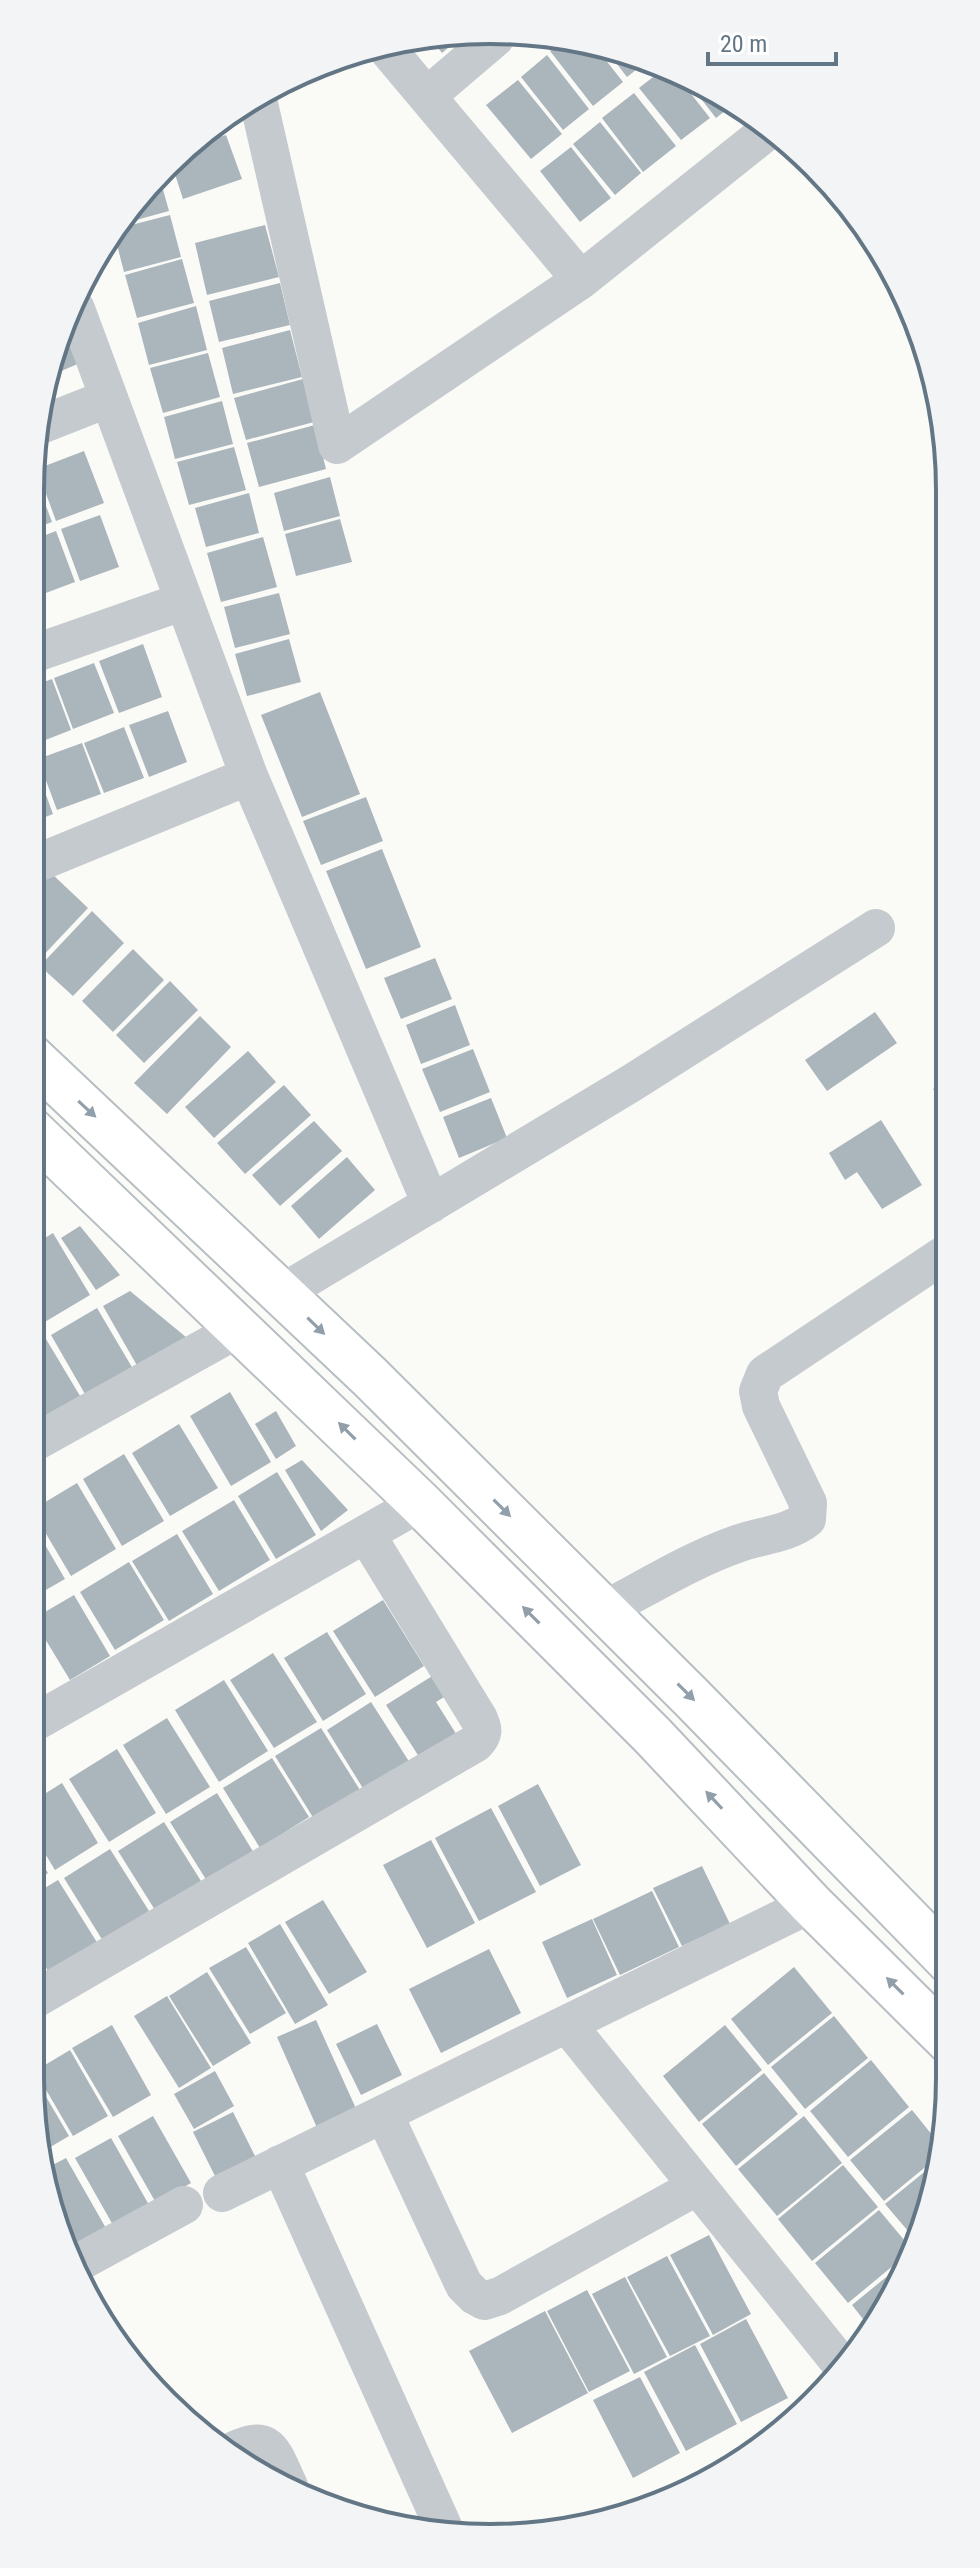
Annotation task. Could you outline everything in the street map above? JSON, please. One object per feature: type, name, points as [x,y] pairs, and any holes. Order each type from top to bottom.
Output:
[{"type":"main road","points":[[44,1069],[370,1377],[936,1948]]},
{"type":"main road","points":[[44,1154],[240,1328],[420,1503],[653,1736],[811,1904],[936,2028]]},
{"type":"street","points":[[427,96],[488,44]]},
{"type":"street","points":[[392,55],[581,280]]},
{"type":"street","points":[[260,108],[337,445],[581,280],[762,136]]},
{"type":"street","points":[[79,317],[249,776],[431,1204]]},
{"type":"street","points":[[50,421],[109,398]]},
{"type":"street","points":[[44,650],[184,601]]},
{"type":"street","points":[[44,860],[249,776]]},
{"type":"street","points":[[282,1293],[630,1084],[876,928]]},
{"type":"street","points":[[604,1610],[704,1558],[739,1543],[795,1529],[807,1519],[808,1503],[761,1406],[758,1391],[765,1374],[936,1260]]},
{"type":"street","points":[[44,1437],[240,1328]]},
{"type":"street","points":[[44,1717],[420,1503]]},
{"type":"street","points":[[44,1994],[476,1743],[483,1736],[484,1729],[479,1719],[366,1534]]},
{"type":"street","points":[[222,2193],[811,1904]]},
{"type":"street","points":[[567,2024],[836,2359]]},
{"type":"street","points":[[384,2114],[464,2285],[484,2301],[500,2296],[696,2187]]},
{"type":"street","points":[[280,2164],[441,2521]]},
{"type":"street","points":[[83,2260],[184,2205]]},
{"type":"street","points":[[239,2447],[259,2441],[271,2448],[283,2472]]},
{"type":"building","points":[[553,49],[605,59],[623,82],[593,106],[550,51]]},
{"type":"building","points":[[547,55],[589,109],[563,130],[521,77]]},
{"type":"building","points":[[616,62],[637,69],[627,77]]},
{"type":"building","points":[[655,76],[661,78],[689,91],[710,118],[681,140],[639,88]]},
{"type":"building","points":[[518,80],[562,134],[531,159],[486,105]]},
{"type":"building","points":[[634,93],[676,146],[643,172],[602,118]]},
{"type":"building","points":[[699,97],[725,111],[716,118]]},
{"type":"building","points":[[600,122],[641,173],[615,195],[573,144]]},
{"type":"building","points":[[226,135],[242,179],[183,199],[175,175],[215,138]]},
{"type":"building","points":[[571,147],[611,198],[580,222],[540,171]]},
{"type":"building","points":[[163,188],[169,211],[134,221]]},
{"type":"building","points":[[170,215],[181,257],[124,272],[117,245],[131,225]]},
{"type":"building","points":[[265,225],[279,277],[207,295],[195,243]]},
{"type":"building","points":[[182,259],[194,303],[137,318],[125,275]]},
{"type":"building","points":[[280,283],[290,325],[219,342],[209,301]]},
{"type":"building","points":[[196,306],[207,350],[149,365],[138,323]]},
{"type":"building","points":[[290,330],[302,377],[233,394],[222,348]]},
{"type":"building","points":[[70,342],[80,363],[60,372]]},
{"type":"building","points":[[208,353],[220,397],[163,413],[150,368]]},
{"type":"building","points":[[303,379],[314,422],[246,440],[234,398]]},
{"type":"building","points":[[222,401],[233,444],[175,459],[164,417]]},
{"type":"building","points":[[315,425],[326,469],[259,487],[247,443]]},
{"type":"building","points":[[234,447],[246,490],[189,505],[177,462]]},
{"type":"building","points":[[84,451],[104,503],[56,521],[44,488],[45,466]]},
{"type":"building","points":[[330,477],[340,516],[284,531],[274,493]]},
{"type":"building","points":[[249,493],[259,533],[206,547],[195,508]]},
{"type":"building","points":[[44,501],[52,522],[44,525]]},
{"type":"building","points":[[100,515],[119,567],[80,581],[61,529]]},
{"type":"building","points":[[340,519],[352,562],[296,576],[285,534]]},
{"type":"building","points":[[56,531],[75,582],[44,594],[44,536]]},
{"type":"building","points":[[263,537],[277,587],[221,602],[207,553]]},
{"type":"building","points":[[279,593],[290,634],[235,648],[224,607]]},
{"type":"building","points":[[289,639],[301,682],[247,696],[235,654]]},
{"type":"building","points":[[143,644],[162,697],[119,713],[99,661]]},
{"type":"building","points":[[94,663],[114,713],[73,729],[54,678]]},
{"type":"building","points":[[52,679],[71,730],[44,741],[44,682]]},
{"type":"building","points":[[320,692],[360,794],[302,817],[261,715]]},
{"type":"building","points":[[168,711],[187,762],[149,777],[129,725]]},
{"type":"building","points":[[124,727],[144,778],[104,793],[84,743]]},
{"type":"building","points":[[82,743],[101,794],[57,810],[44,775],[44,757]]},
{"type":"building","points":[[44,790],[53,814],[44,818]]},
{"type":"building","points":[[366,797],[383,841],[321,865],[303,821]]},
{"type":"building","points":[[382,849],[421,947],[366,969],[326,871]]},
{"type":"building","points":[[50,872],[88,908],[44,955],[44,878]]},
{"type":"building","points":[[92,911],[124,943],[73,996],[44,970],[44,962]]},
{"type":"building","points":[[133,949],[164,980],[113,1032],[82,1001]]},
{"type":"building","points":[[435,958],[452,999],[401,1019],[384,978]]},
{"type":"building","points":[[170,981],[198,1010],[144,1063],[116,1035]]},
{"type":"building","points":[[455,1005],[470,1045],[421,1064],[406,1025]]},
{"type":"building","points":[[875,1012],[897,1043],[827,1091],[805,1060]]},
{"type":"building","points":[[200,1016],[231,1047],[167,1114],[134,1083]]},
{"type":"building","points":[[473,1049],[490,1092],[440,1112],[422,1069]]},
{"type":"building","points":[[248,1051],[276,1082],[214,1138],[185,1107]]},
{"type":"building","points":[[284,1085],[311,1115],[245,1174],[217,1143]]},
{"type":"building","points":[[491,1098],[507,1138],[459,1158],[443,1117]]},
{"type":"building","points":[[881,1120],[922,1185],[882,1209],[857,1172],[845,1180],[829,1153]]},
{"type":"building","points":[[314,1121],[342,1151],[280,1206],[252,1175]]},
{"type":"building","points":[[347,1157],[375,1190],[319,1239],[291,1206]]},
{"type":"building","points":[[80,1226],[120,1275],[96,1290],[61,1238]]},
{"type":"building","points":[[53,1233],[90,1295],[44,1322],[44,1238]]},
{"type":"building","points":[[130,1291],[192,1342],[139,1369],[103,1306]]},
{"type":"building","points":[[97,1308],[136,1374],[89,1401],[51,1335]]},
{"type":"building","points":[[44,1340],[83,1401],[44,1424]]},
{"type":"building","points":[[230,1392],[271,1462],[231,1486],[190,1416]]},
{"type":"building","points":[[276,1411],[296,1446],[276,1459],[255,1424]]},
{"type":"building","points":[[179,1424],[218,1488],[170,1516],[132,1453]]},
{"type":"building","points":[[124,1454],[164,1521],[122,1546],[83,1479]]},
{"type":"building","points":[[302,1460],[348,1510],[321,1531],[285,1470]]},
{"type":"building","points":[[277,1472],[316,1535],[276,1559],[238,1496]]},
{"type":"building","points":[[77,1483],[116,1549],[71,1576],[44,1530],[44,1503]]},
{"type":"building","points":[[234,1500],[270,1560],[219,1591],[182,1531]]},
{"type":"building","points":[[177,1534],[213,1594],[169,1621],[132,1561]]},
{"type":"building","points":[[44,1543],[65,1579],[44,1591]]},
{"type":"building","points":[[129,1562],[164,1620],[115,1650],[80,1592]]},
{"type":"building","points":[[74,1595],[110,1656],[70,1680],[44,1637],[44,1613]]},
{"type":"building","points":[[383,1600],[424,1666],[375,1697],[333,1631]]},
{"type":"building","points":[[327,1632],[366,1694],[323,1721],[284,1658]]},
{"type":"building","points":[[273,1653],[317,1722],[274,1748],[230,1680]]},
{"type":"building","points":[[445,1668],[457,1689],[436,1702],[460,1740],[423,1763],[386,1705]]},
{"type":"building","points":[[224,1680],[268,1751],[219,1782],[175,1710]]},
{"type":"building","points":[[371,1702],[410,1763],[364,1790],[327,1730]]},
{"type":"building","points":[[167,1718],[210,1787],[166,1814],[123,1745]]},
{"type":"building","points":[[321,1728],[360,1790],[314,1819],[275,1756]]},
{"type":"building","points":[[117,1749],[156,1813],[109,1842],[69,1779]]},
{"type":"building","points":[[272,1758],[309,1817],[260,1848],[223,1788]]},
{"type":"building","points":[[62,1783],[98,1843],[55,1870],[44,1852],[44,1794]]},
{"type":"building","points":[[538,1784],[581,1865],[540,1886],[498,1806]]},
{"type":"building","points":[[217,1793],[254,1853],[207,1881],[170,1822]]},
{"type":"building","points":[[491,1808],[536,1892],[479,1921],[435,1838]]},
{"type":"building","points":[[164,1822],[201,1881],[155,1910],[118,1851]]},
{"type":"building","points":[[431,1840],[475,1923],[427,1948],[383,1865]]},
{"type":"building","points":[[110,1849],[149,1911],[103,1941],[64,1878]]},
{"type":"building","points":[[702,1866],[730,1924],[682,1946],[653,1888]]},
{"type":"building","points":[[58,1880],[98,1944],[50,1974],[44,1964],[44,1888]]},
{"type":"building","points":[[652,1891],[679,1947],[620,1975],[593,1919]]},
{"type":"building","points":[[323,1900],[367,1972],[329,1994],[285,1922]]},
{"type":"building","points":[[592,1919],[617,1975],[567,1998],[542,1942]]},
{"type":"building","points":[[280,1924],[328,2005],[295,2024],[248,1943]]},
{"type":"building","points":[[246,1947],[286,2013],[250,2034],[209,1968]]},
{"type":"building","points":[[489,1949],[521,2013],[441,2053],[409,1989]]},
{"type":"building","points":[[794,1967],[832,2013],[768,2065],[731,2019]]},
{"type":"building","points":[[207,1972],[251,2043],[213,2066],[169,1996]]},
{"type":"building","points":[[167,1996],[211,2068],[179,2088],[134,2016]]},
{"type":"building","points":[[834,2016],[868,2058],[805,2109],[771,2067]]},
{"type":"building","points":[[316,2020],[358,2113],[318,2130],[277,2037]]},
{"type":"building","points":[[377,2024],[402,2075],[361,2095],[336,2044]]},
{"type":"building","points":[[112,2025],[151,2095],[113,2117],[72,2048]]},
{"type":"building","points":[[725,2025],[762,2070],[699,2122],[663,2076]]},
{"type":"building","points":[[70,2050],[108,2116],[73,2136],[44,2087],[44,2066]]},
{"type":"building","points":[[871,2060],[909,2107],[848,2157],[810,2111]]},
{"type":"building","points":[[215,2071],[234,2106],[194,2129],[174,2094]]},
{"type":"building","points":[[764,2073],[798,2114],[736,2166],[702,2124]]},
{"type":"building","points":[[45,2094],[69,2136],[50,2147]]},
{"type":"building","points":[[912,2110],[932,2135],[927,2166],[884,2201],[850,2160]]},
{"type":"building","points":[[233,2112],[257,2160],[217,2180],[193,2132]]},
{"type":"building","points":[[153,2116],[191,2183],[156,2203],[118,2136]]},
{"type":"building","points":[[804,2116],[842,2163],[777,2216],[738,2169]]},
{"type":"building","points":[[111,2138],[149,2205],[113,2225],[75,2158]]},
{"type":"building","points":[[66,2158],[107,2230],[77,2247],[59,2193],[53,2165]]},
{"type":"building","points":[[843,2165],[878,2207],[812,2261],[778,2219]]},
{"type":"building","points":[[926,2171],[908,2231],[885,2204]]},
{"type":"building","points":[[879,2210],[905,2241],[895,2264],[848,2303],[815,2263]]},
{"type":"building","points":[[709,2235],[751,2314],[713,2335],[670,2255]]},
{"type":"building","points":[[667,2256],[710,2336],[670,2356],[627,2277]]},
{"type":"building","points":[[891,2273],[864,2321],[852,2305]]},
{"type":"building","points":[[625,2277],[667,2357],[634,2374],[592,2294]]},
{"type":"building","points":[[587,2290],[630,2371],[589,2392],[547,2311]]},
{"type":"building","points":[[545,2311],[588,2393],[512,2433],[469,2351]]},
{"type":"building","points":[[746,2319],[788,2398],[741,2422],[700,2344]]},
{"type":"building","points":[[695,2345],[737,2424],[686,2451],[644,2372]]},
{"type":"building","points":[[640,2377],[680,2453],[633,2478],[593,2400]]}]
